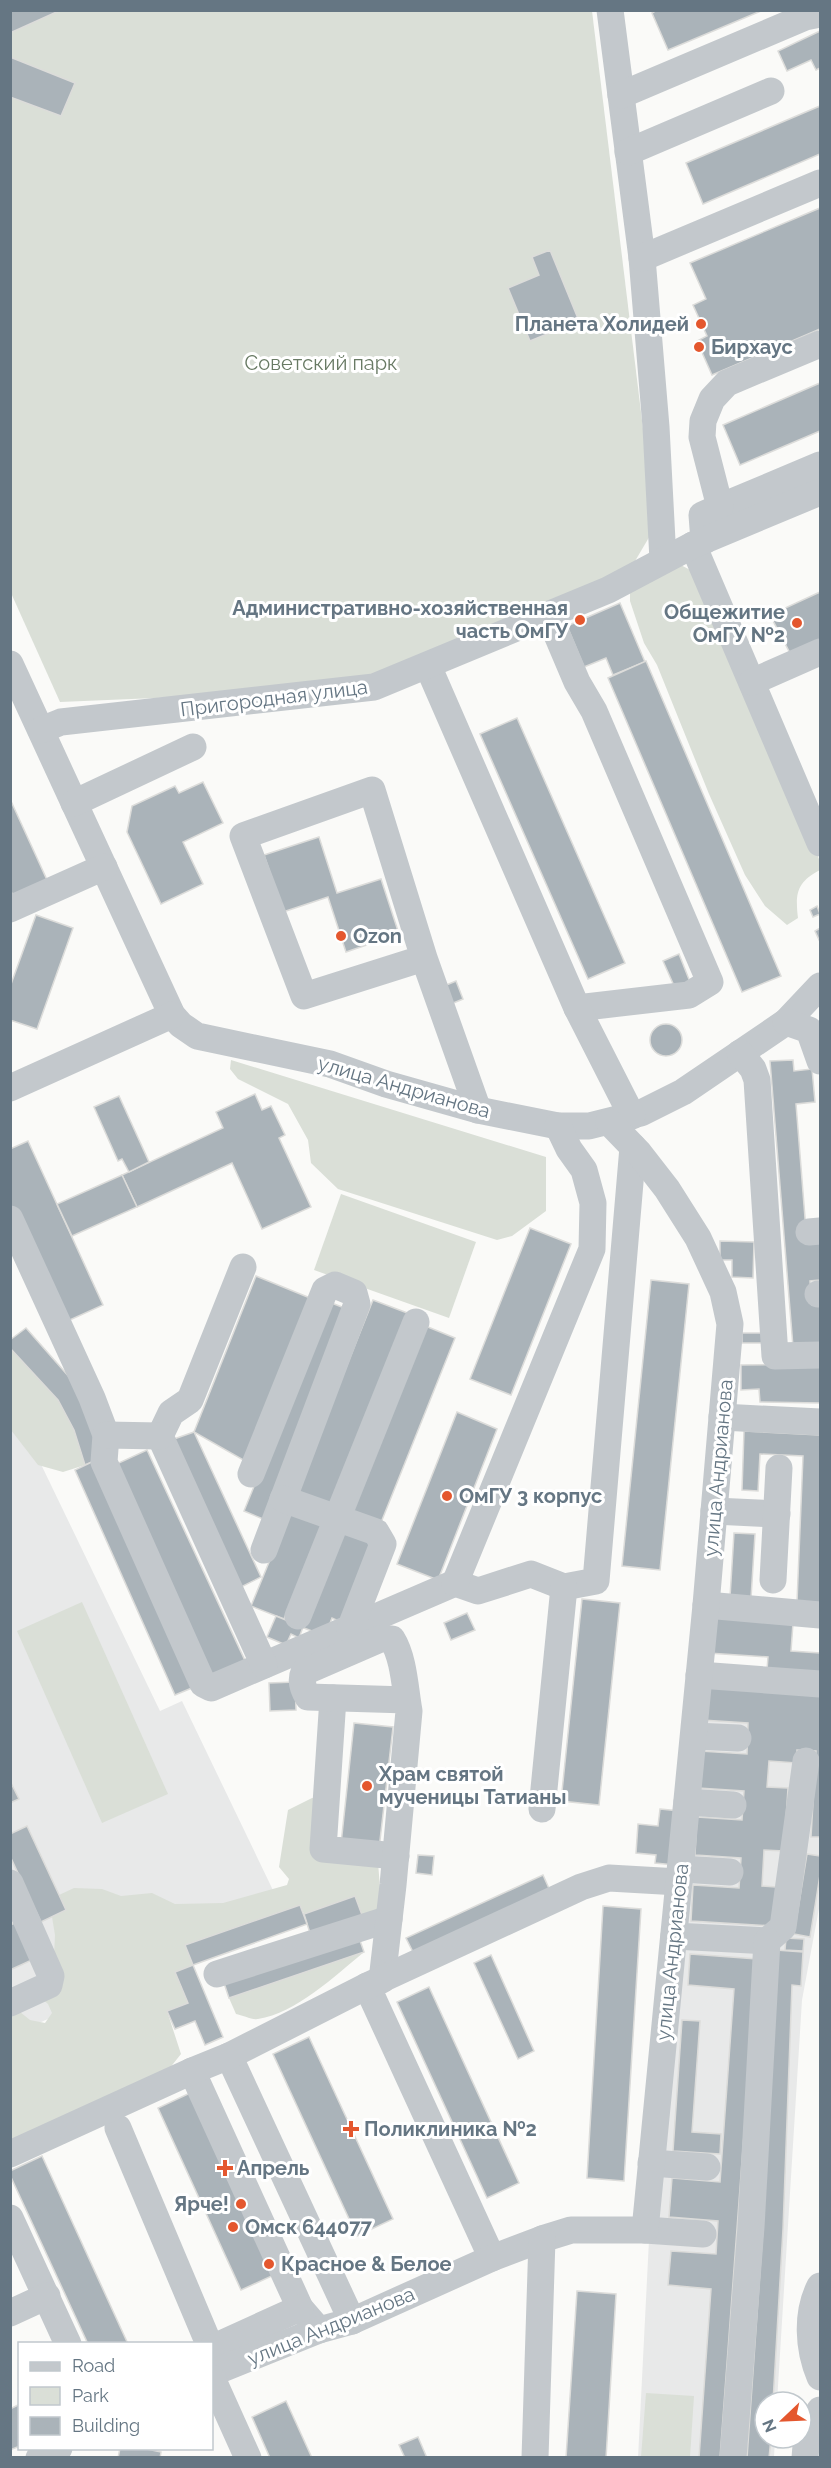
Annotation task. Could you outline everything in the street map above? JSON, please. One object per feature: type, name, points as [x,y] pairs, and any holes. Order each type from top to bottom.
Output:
[{"type":"street","points":[[609,10],[642,258],[656,427],[663,560]]},
{"type":"street","points":[[621,95],[805,17],[820,14]]},
{"type":"street","points":[[628,152],[771,91]]},
{"type":"street","points":[[642,258],[820,183]]},
{"type":"street","points":[[720,507],[702,436],[703,421],[712,399],[727,383],[820,344]]},
{"type":"street","points":[[820,465],[702,515],[699,543],[752,682],[820,843]]},
{"type":"street","name":"Пригородная улица","points":[[41,730],[61,722],[374,687],[549,616],[608,590],[699,543],[820,492]]},
{"type":"street","points":[[549,616],[577,682],[594,711],[710,982],[689,995],[577,1008]]},
{"type":"street","points":[[752,682],[820,652]]},
{"type":"street","name":"улица Андрианова","points":[[10,664],[172,1015],[182,1025],[197,1036],[330,1064],[386,1084],[478,1110],[558,1126],[589,1126],[620,1119],[627,1143],[633,1147],[667,1189],[698,1238],[723,1292],[730,1324],[694,1736],[645,2230],[571,2230],[492,2258],[352,2321],[213,2364]]},
{"type":"street","points":[[428,666],[577,1008],[620,1119],[683,1092],[740,1053],[805,1026]]},
{"type":"street","points":[[74,803],[194,747]]},
{"type":"street","points":[[424,958],[304,996],[243,836],[372,790],[424,958],[478,1110]]},
{"type":"street","points":[[12,912],[104,867]]},
{"type":"street","points":[[820,986],[805,1026],[820,1061]]},
{"type":"street","points":[[10,1088],[172,1015]]},
{"type":"street","points":[[740,1053],[753,1069],[757,1080],[775,1356],[820,1356]]},
{"type":"street","points":[[455,1583],[592,1249],[593,1203],[585,1170],[569,1149],[558,1126]]},
{"type":"street","points":[[10,1219],[92,1398],[106,1435],[104,1462],[203,1683],[211,1688],[455,1583],[478,1591],[531,1574],[564,1587],[596,1581],[633,1147]]},
{"type":"street","points":[[243,1267],[190,1400],[171,1413],[160,1436],[264,1665]]},
{"type":"street","points":[[251,1474],[325,1290],[335,1286],[354,1293],[357,1304],[264,1550]]},
{"type":"street","points":[[298,1616],[416,1322]]},
{"type":"street","points":[[730,1324],[773,1323]]},
{"type":"street","points":[[722,1417],[820,1422]]},
{"type":"street","points":[[106,1435],[160,1436]]},
{"type":"street","points":[[774,1580],[779,1468]]},
{"type":"street","points":[[283,1499],[376,1532],[383,1544],[350,1629]]},
{"type":"street","points":[[714,1511],[777,1514]]},
{"type":"street","points":[[542,1809],[564,1587]]},
{"type":"street","points":[[706,1605],[820,1615]]},
{"type":"street","points":[[407,1700],[308,1697],[303,1688],[302,1677],[304,1672],[380,1639],[392,1639],[397,1647],[407,1700],[408,1711],[389,1919],[375,1983],[492,2258]]},
{"type":"street","points":[[699,1675],[820,1684]]},
{"type":"street","points":[[333,1698],[323,1849],[396,1856]]},
{"type":"street","points":[[694,1736],[738,1738]]},
{"type":"street","points":[[674,1936],[767,1941],[783,1928],[806,1761]]},
{"type":"street","points":[[687,1802],[733,1805]]},
{"type":"street","points":[[10,2154],[229,2056],[375,1983],[598,1880],[730,1872]]},
{"type":"street","points":[[10,1883],[16,1911],[51,1976],[49,1985],[10,2003]]},
{"type":"street","points":[[217,1974],[389,1919]]},
{"type":"street","points":[[733,2457],[751,2227],[767,1941]]},
{"type":"street","points":[[229,2056],[352,2321]]},
{"type":"street","points":[[192,2071],[300,2308],[319,2330]]},
{"type":"street","points":[[118,2128],[208,2342]]},
{"type":"street","points":[[651,2163],[707,2167]]},
{"type":"street","points":[[10,2218],[68,2342]]},
{"type":"street","points":[[645,2230],[703,2234]]},
{"type":"street","points":[[535,2457],[543,2239]]},
{"type":"street","points":[[820,2286],[813,2300],[810,2343],[814,2363],[820,2377]]},
{"type":"street","points":[[10,2313],[46,2296]]},
{"type":"street","points":[[248,2457],[213,2364],[300,2308]]},
{"type":"street","points":[[805,2457],[807,2433],[820,2410]]},
{"type":"street","points":[[39,2457],[55,2450]]},
{"type":"shaded area","points":[[10,1400],[160,1711],[182,1701],[283,1911],[186,1944],[192,1965],[130,1981],[11,2036]]},
{"type":"shaded area","points":[[694,1673],[820,1679],[820,1903],[802,2000],[778,2390],[753,2390],[753,2450],[774,2450],[774,2457],[638,2458],[650,2220]]},
{"type":"green space","name":"Советский парк","points":[[11,11],[592,11],[651,494],[651,534],[628,573],[379,677],[203,696],[60,702],[11,593]]},
{"type":"green space","points":[[677,563],[694,572],[819,859],[820,870],[806,879],[799,889],[798,918],[787,925],[765,906],[745,875],[709,794],[657,665],[644,643],[630,601],[630,592]]},
{"type":"green space","points":[[231,1060],[546,1157],[546,1211],[512,1236],[497,1240],[338,1189],[311,1163],[308,1140],[288,1104],[238,1079],[230,1069]]},
{"type":"green space","points":[[341,1194],[476,1242],[449,1318],[314,1270]]},
{"type":"green space","points":[[11,1348],[58,1400],[74,1430],[85,1465],[63,1472],[38,1465],[11,1430]]},
{"type":"green space","points":[[82,1602],[168,1794],[102,1823],[17,1631]]},
{"type":"green space","points":[[322,1797],[317,1855],[378,1862],[381,1901],[378,1910],[362,1915],[355,1896],[304,1914],[300,1905],[186,1945],[193,1965],[175,1972],[188,2003],[167,2011],[181,2054],[169,2069],[11,2141],[10,2004],[30,2020],[45,2023],[52,2013],[48,2004],[42,1999],[53,1977],[55,1935],[52,1917],[66,1910],[59,1895],[74,1888],[102,1889],[121,1896],[152,1893],[175,1904],[223,1903],[287,1885],[289,1879],[279,1867],[288,1810],[312,1798]]},
{"type":"green space","points":[[364,1952],[301,2001],[272,2015],[256,2019],[236,2014],[229,1998]]},
{"type":"green space","points":[[646,2393],[694,2396],[690,2457],[641,2457]]},
{"type":"building","points":[[10,10],[61,10],[10,33]]},
{"type":"building","points":[[657,10],[761,11],[668,50],[652,13]]},
{"type":"building","points":[[820,31],[820,68],[816,70],[811,60],[787,71],[778,51]]},
{"type":"building","points":[[10,57],[75,83],[61,116],[10,97]]},
{"type":"building","points":[[820,106],[820,154],[703,204],[686,163]]},
{"type":"building","points":[[820,208],[820,329],[712,375],[697,341],[707,336],[693,305],[706,299],[690,263]]},
{"type":"building","points":[[550,250],[579,321],[530,341],[508,288],[539,275],[532,257]]},
{"type":"building","points":[[820,383],[820,431],[740,465],[723,425]]},
{"type":"building","name":"Общежитие ОмГУ №2","points":[[820,592],[820,640],[790,653],[770,615]]},
{"type":"building","points":[[620,603],[645,662],[613,675],[606,658],[584,667],[567,626]]},
{"type":"building","points":[[646,661],[781,976],[742,992],[608,678]]},
{"type":"building","points":[[517,718],[625,963],[588,979],[480,734]]},
{"type":"building","points":[[203,782],[223,823],[183,842],[203,884],[161,904],[127,832],[132,806],[175,786],[179,793]]},
{"type":"building","points":[[10,799],[47,880],[13,896],[10,889]]},
{"type":"building","points":[[319,837],[337,893],[381,879],[399,934],[346,952],[328,897],[283,912],[264,855]]},
{"type":"building","points":[[817,906],[820,914],[813,917],[810,910]]},
{"type":"building","points":[[36,915],[73,928],[37,1029],[10,1020],[10,987]]},
{"type":"building","points":[[820,928],[820,942],[815,931]]},
{"type":"building","points":[[679,954],[690,982],[675,988],[663,961]]},
{"type":"building","points":[[456,981],[463,999],[451,1004],[444,986]]},
{"type":"building","points":[[666,1024],[678,1028],[682,1040],[678,1052],[666,1056],[654,1052],[650,1040],[654,1028]]},
{"type":"building","points":[[793,1060],[794,1071],[812,1069],[815,1102],[796,1104],[807,1243],[820,1242],[820,1280],[810,1281],[812,1305],[820,1304],[820,1344],[793,1347],[770,1061]]},
{"type":"building","points":[[255,1094],[262,1110],[271,1106],[285,1135],[279,1138],[311,1207],[262,1229],[232,1163],[137,1207],[122,1175],[223,1128],[216,1112]]},
{"type":"building","points":[[119,1096],[149,1162],[129,1172],[122,1159],[118,1161],[94,1107]]},
{"type":"building","points":[[28,1141],[103,1305],[61,1324],[10,1214],[10,1149]]},
{"type":"building","points":[[122,1175],[137,1207],[72,1236],[57,1204]]},
{"type":"building","points":[[530,1228],[571,1244],[511,1395],[470,1379]]},
{"type":"building","points":[[720,1241],[754,1242],[753,1278],[732,1277],[732,1260],[720,1260]]},
{"type":"building","points":[[256,1276],[310,1298],[245,1461],[194,1432]]},
{"type":"building","points":[[651,1280],[689,1284],[660,1570],[622,1566]]},
{"type":"building","points":[[373,1300],[410,1314],[331,1509],[295,1495]]},
{"type":"building","points":[[329,1302],[347,1309],[263,1519],[244,1511]]},
{"type":"building","points":[[423,1325],[455,1338],[380,1525],[348,1512]]},
{"type":"building","points":[[26,1328],[78,1387],[101,1458],[85,1465],[74,1430],[58,1400],[10,1348],[10,1340]]},
{"type":"building","points":[[742,1333],[762,1333],[762,1343],[742,1343]]},
{"type":"building","points":[[820,1364],[820,1403],[760,1402],[759,1389],[741,1390],[741,1365]]},
{"type":"building","name":"ОмГУ 3 корпус","points":[[457,1412],[497,1429],[438,1580],[397,1564]]},
{"type":"building","points":[[744,1431],[820,1435],[820,1603],[797,1602],[803,1456],[760,1454],[758,1491],[742,1490]]},
{"type":"building","points":[[194,1432],[261,1577],[239,1588],[174,1439]]},
{"type":"building","points":[[147,1450],[247,1665],[209,1682],[110,1467]]},
{"type":"building","points":[[98,1459],[199,1685],[175,1695],[75,1470]]},
{"type":"building","points":[[290,1511],[322,1524],[284,1619],[251,1606]]},
{"type":"building","points":[[343,1531],[377,1544],[345,1624],[332,1618],[325,1636],[304,1628]]},
{"type":"building","points":[[734,1533],[755,1534],[751,1598],[730,1597]]},
{"type":"building","points":[[582,1599],[620,1603],[599,1805],[561,1801]]},
{"type":"building","points":[[467,1613],[475,1630],[451,1640],[444,1623]]},
{"type":"building","points":[[276,1616],[303,1627],[299,1638],[291,1634],[286,1645],[267,1637]]},
{"type":"building","points":[[710,1617],[793,1623],[791,1651],[820,1653],[820,1674],[767,1670],[768,1657],[708,1653]]},
{"type":"building","points":[[295,1682],[296,1710],[270,1711],[269,1683]]},
{"type":"building","points":[[704,1685],[820,1692],[820,1837],[811,1837],[816,1751],[797,1750],[797,1763],[769,1761],[767,1787],[788,1788],[784,1851],[764,1850],[762,1886],[776,1887],[773,1926],[691,1921],[693,1885],[739,1888],[741,1858],[695,1855],[697,1817],[742,1820],[744,1791],[698,1788],[700,1751],[747,1754],[748,1723],[702,1720]]},
{"type":"building","name":"Храм святой мученицы Татианы","points":[[354,1723],[393,1727],[379,1849],[341,1844]]},
{"type":"building","points":[[10,1781],[19,1799],[10,1803]]},
{"type":"building","points":[[660,1809],[680,1811],[675,1865],[655,1863],[656,1855],[636,1853],[638,1824],[658,1826]]},
{"type":"building","points":[[27,1826],[66,1910],[41,1922],[10,1856],[10,1834]]},
{"type":"building","points":[[807,1854],[820,1856],[820,1875],[810,1937],[794,1934]]},
{"type":"building","points":[[418,1855],[434,1856],[432,1875],[416,1873]]},
{"type":"building","points":[[543,1875],[551,1893],[415,1956],[406,1938]]},
{"type":"building","points":[[355,1896],[362,1915],[310,1933],[304,1914]]},
{"type":"building","points":[[300,1905],[307,1924],[193,1965],[185,1945]]},
{"type":"building","points":[[603,1906],[641,1909],[624,2181],[587,2178]]},
{"type":"building","points":[[17,1922],[34,1959],[10,1970],[10,1925]]},
{"type":"building","points":[[358,1935],[364,1952],[229,1998],[223,1980]]},
{"type":"building","points":[[786,1938],[804,1939],[803,1951],[785,1950]]},
{"type":"building","points":[[776,1950],[803,1952],[801,1986],[792,1985],[783,2229],[774,2390],[753,2390],[753,2450],[770,2450],[769,2458],[747,2458],[763,2228]]},
{"type":"building","points":[[690,1954],[757,1959],[720,2458],[699,2458],[711,2289],[668,2285],[671,2251],[716,2254],[718,2221],[669,2217],[672,2178],[720,2182],[734,1989],[688,1985]]},
{"type":"building","points":[[491,1955],[534,2051],[518,2059],[474,1963]]},
{"type":"building","points":[[193,1965],[223,2037],[205,2045],[195,2021],[175,2029],[167,2011],[188,2003],[175,1972]]},
{"type":"building","points":[[429,1987],[519,2183],[487,2198],[397,2002]]},
{"type":"building","points":[[682,2020],[700,2021],[692,2132],[721,2134],[720,2154],[673,2151]]},
{"type":"building","points":[[309,2037],[393,2219],[357,2236],[273,2054]]},
{"type":"building","points":[[190,2093],[274,2275],[241,2290],[158,2108]]},
{"type":"building","points":[[42,2156],[127,2342],[87,2342],[10,2171]]},
{"type":"building","points":[[577,2291],[616,2294],[606,2458],[566,2458]]},
{"type":"building","points":[[286,2401],[312,2458],[270,2458],[252,2417]]},
{"type":"building","points":[[18,2405],[18,2447],[10,2450],[10,2409]]},
{"type":"building","points":[[418,2437],[427,2458],[405,2458],[399,2445]]},
{"type":"building","points":[[120,2450],[161,2452],[160,2458],[118,2458]]},
{"type":"place","name":"Планета Холидей","points":[[701,324]]},
{"type":"place","name":"Бирхаус","points":[[699,347]]},
{"type":"place","name":"Административно-хозяйственная часть ОмГУ","points":[[580,620]]},
{"type":"place","name":"Общежитие ОмГУ №2","points":[[797,623]]},
{"type":"place","name":"Ozon","points":[[341,936]]},
{"type":"place","name":"ОмГУ 3 корпус","points":[[447,1496]]},
{"type":"place","name":"Храм святой мученицы Татианы","points":[[367,1786]]},
{"type":"place","name":"Поликлиника №2","points":[[351,2129]]},
{"type":"place","name":"Апрель","points":[[225,2168]]},
{"type":"place","name":"Ярче!","points":[[241,2204]]},
{"type":"place","name":"Омск 644077","points":[[233,2227]]},
{"type":"place","name":"Красное & Белое","points":[[269,2264]]}]
